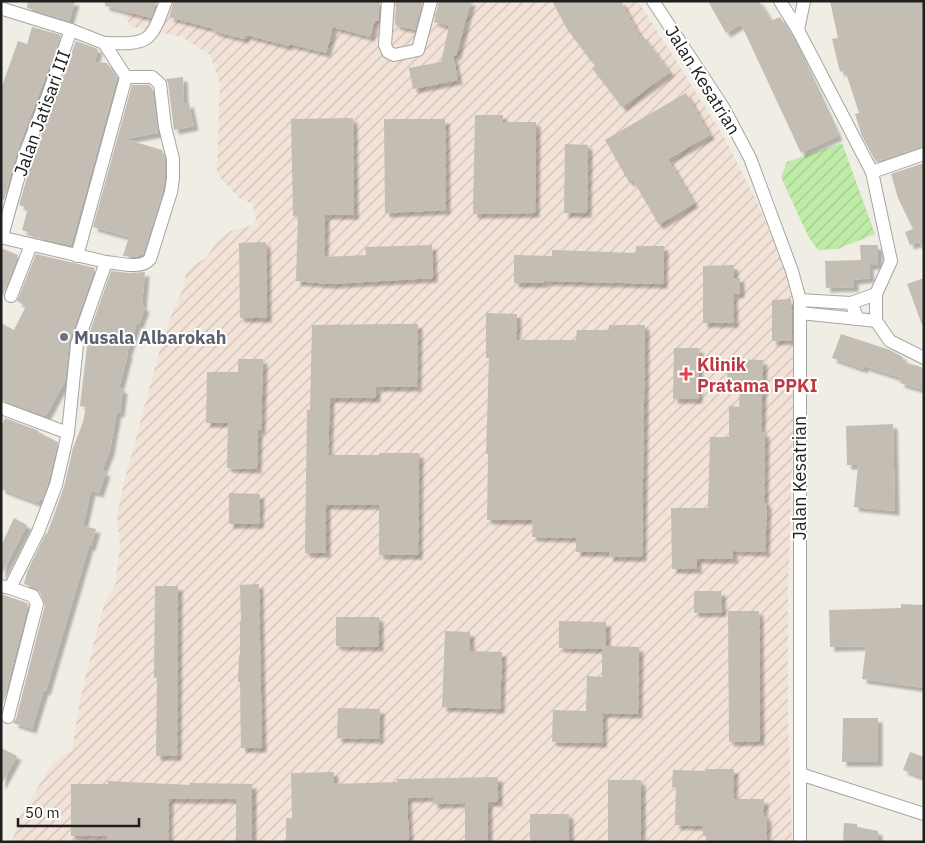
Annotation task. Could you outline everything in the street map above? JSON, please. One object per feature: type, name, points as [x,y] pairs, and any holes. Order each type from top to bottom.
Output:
[{"type":"street","name":"Jalan Jatisari III","points":[[3,9],[104,42],[135,43],[149,38],[156,27],[166,1]]},
{"type":"street","points":[[388,1],[385,45],[388,52],[394,55],[418,50],[431,1]]},
{"type":"street","name":"Jalan Kesatrian","points":[[653,1],[723,107],[750,158],[792,271],[800,307],[800,842]]},
{"type":"street","points":[[780,1],[798,30],[872,172],[891,261],[876,294],[876,322],[890,341],[924,358]]},
{"type":"street","points":[[798,30],[804,1]]},
{"type":"street","name":"Jalan Jatisari III","points":[[71,30],[48,98],[25,154],[2,233],[4,238],[106,262],[140,265],[147,263],[150,259],[171,192],[173,158],[165,127],[160,84],[152,77],[126,77]]},
{"type":"street","points":[[77,256],[126,77],[104,42]]},
{"type":"street","points":[[872,172],[924,154]]},
{"type":"street","points":[[11,296],[31,245]]},
{"type":"street","points":[[8,717],[37,604],[33,596],[6,587],[38,532],[56,485],[68,433],[77,344],[106,262]]},
{"type":"street","points":[[800,307],[851,303],[876,294]]},
{"type":"street","points":[[851,303],[858,320]]},
{"type":"street","points":[[800,307],[858,320],[876,322]]},
{"type":"street","points":[[1,408],[68,433]]},
{"type":"street","points":[[800,774],[924,814]]},
{"type":"shaded area","points":[[129,1],[638,1],[723,135],[756,200],[797,298],[788,590],[788,709],[792,842],[12,842],[20,816],[53,763],[72,750],[80,700],[93,646],[104,605],[115,585],[120,545],[117,517],[123,486],[165,331],[183,288],[187,270],[207,257],[218,239],[231,231],[253,225],[256,219],[253,204],[239,198],[220,178],[217,171],[220,84],[210,55],[182,37],[130,26],[127,18]]},
{"type":"green space","points":[[842,143],[875,234],[838,249],[818,250],[808,236],[781,177],[787,162]]},
{"type":"building","points":[[28,1],[75,1],[69,21],[27,8]]},
{"type":"building","points":[[105,1],[157,1],[151,18],[105,6]]},
{"type":"building","points":[[174,1],[380,1],[378,21],[375,20],[370,37],[333,27],[326,53],[289,44],[288,46],[246,35],[244,39],[169,17]]},
{"type":"building","points":[[396,1],[423,1],[415,30],[395,25]]},
{"type":"building","points":[[439,1],[471,1],[456,56],[453,55],[458,80],[413,89],[409,68],[441,62],[449,26],[434,22]]},
{"type":"building","points":[[552,1],[621,1],[640,37],[642,35],[670,72],[622,107],[592,68],[595,66],[567,29]]},
{"type":"building","points":[[708,1],[759,1],[771,21],[780,17],[792,36],[838,136],[801,153],[741,24],[726,33]]},
{"type":"building","points":[[830,1],[924,1],[924,146],[876,162],[862,136],[855,114],[859,113],[845,70],[840,72],[832,39],[838,38]]},
{"type":"building","points":[[32,27],[61,35],[17,151],[4,200],[1,199],[1,89],[18,41],[27,44]]},
{"type":"building","points":[[76,41],[98,49],[95,62],[107,63],[117,78],[71,245],[38,238],[39,236],[22,230],[28,208],[19,205],[33,157]]},
{"type":"building","points":[[183,77],[184,104],[189,103],[194,126],[174,130],[166,79]]},
{"type":"building","points":[[132,85],[149,85],[152,88],[158,133],[125,139],[162,150],[165,160],[165,178],[161,198],[143,254],[135,257],[123,256],[129,237],[93,227]]},
{"type":"building","points":[[686,93],[710,135],[668,159],[694,203],[659,225],[633,180],[629,182],[605,140]]},
{"type":"building","points":[[475,115],[503,115],[503,122],[536,122],[535,213],[473,214]]},
{"type":"building","points":[[353,118],[354,215],[325,215],[324,257],[366,255],[365,247],[432,245],[433,278],[329,284],[296,281],[298,215],[293,216],[291,119]]},
{"type":"building","points":[[384,119],[445,119],[446,210],[385,213]]},
{"type":"building","points":[[565,144],[588,145],[587,213],[564,213]]},
{"type":"building","points":[[924,163],[924,252],[919,242],[910,245],[905,232],[913,229],[898,198],[891,174]]},
{"type":"building","points":[[266,242],[267,318],[240,318],[239,243]]},
{"type":"building","points":[[860,245],[878,245],[878,265],[869,265],[870,278],[854,280],[854,287],[826,288],[825,261],[861,260]]},
{"type":"building","points":[[636,246],[664,246],[663,284],[544,281],[544,283],[514,283],[514,255],[552,256],[552,250],[636,253]]},
{"type":"building","points":[[1,248],[18,255],[3,295],[1,294]]},
{"type":"building","points":[[36,254],[95,268],[69,342],[65,381],[46,416],[1,400],[1,323],[14,330],[26,306],[17,301]]},
{"type":"building","points":[[734,265],[733,278],[740,278],[740,293],[733,294],[734,323],[703,323],[703,266]]},
{"type":"building","points":[[111,271],[145,272],[142,306],[145,308],[139,324],[137,323],[127,353],[119,388],[123,389],[120,413],[117,412],[110,450],[102,471],[106,472],[99,493],[91,491],[83,526],[96,529],[91,546],[89,546],[46,691],[44,690],[32,729],[13,723],[16,719],[45,605],[40,592],[36,588],[24,584],[27,572],[47,534],[64,487],[73,448],[83,422],[86,407],[80,406],[88,338],[87,340]]},
{"type":"building","points":[[924,278],[924,324],[922,325],[907,284]]},
{"type":"building","points":[[791,299],[792,340],[772,341],[772,300]]},
{"type":"building","points":[[486,313],[517,314],[516,340],[576,340],[577,330],[609,330],[609,325],[645,325],[642,557],[609,557],[609,552],[576,552],[576,538],[532,537],[533,520],[487,520],[488,454],[486,454],[489,358],[486,358]]},
{"type":"building","points":[[418,324],[417,387],[376,387],[376,398],[330,398],[328,455],[419,453],[418,555],[379,555],[379,505],[326,505],[326,553],[305,553],[307,409],[310,410],[312,325]]},
{"type":"building","points":[[841,334],[890,350],[903,357],[901,361],[924,368],[924,390],[900,383],[901,378],[864,366],[863,369],[832,358]]},
{"type":"building","name":"Klinik Pratama PPKI","points":[[674,348],[699,348],[698,399],[673,399]]},
{"type":"building","points":[[238,359],[263,359],[261,430],[258,430],[257,469],[227,468],[228,423],[206,423],[207,372],[238,372]]},
{"type":"building","points":[[728,359],[763,360],[761,432],[765,432],[764,503],[767,503],[765,552],[733,551],[733,559],[697,559],[697,569],[672,569],[671,508],[708,508],[710,437],[729,437],[729,406],[739,407],[740,380],[727,379]]},
{"type":"building","points":[[5,418],[39,431],[58,442],[48,483],[42,500],[40,499],[38,503],[1,489],[1,427]]},
{"type":"building","points":[[893,424],[895,511],[854,507],[858,465],[847,465],[846,426]]},
{"type":"building","points":[[229,493],[260,494],[259,524],[229,524]]},
{"type":"building","points":[[14,518],[27,525],[1,576],[1,546]]},
{"type":"building","points":[[259,584],[262,748],[241,748],[240,682],[238,682],[241,621],[240,585]]},
{"type":"building","points":[[155,586],[178,586],[177,756],[156,756],[157,678],[154,678]]},
{"type":"building","points":[[694,591],[721,591],[722,612],[694,613]]},
{"type":"building","points":[[1,594],[28,605],[1,711]]},
{"type":"building","points":[[901,604],[924,605],[924,688],[862,679],[866,646],[830,647],[829,610],[901,608]]},
{"type":"building","points":[[728,611],[759,611],[760,741],[729,742]]},
{"type":"building","points":[[336,617],[379,617],[379,647],[336,646]]},
{"type":"building","points":[[559,621],[606,622],[606,646],[639,647],[638,714],[603,713],[602,743],[552,742],[553,710],[586,711],[587,676],[602,677],[602,649],[559,648]]},
{"type":"building","points":[[445,631],[470,632],[470,651],[502,652],[500,709],[442,707]]},
{"type":"building","points":[[338,708],[380,709],[379,739],[337,738]]},
{"type":"building","points":[[843,718],[878,718],[878,762],[842,762]]},
{"type":"building","points":[[1,748],[17,756],[1,785]]},
{"type":"building","points":[[910,752],[924,757],[924,778],[903,770]]},
{"type":"building","points":[[706,769],[734,769],[733,799],[764,799],[763,816],[767,816],[766,842],[706,842],[706,836],[703,836],[703,826],[675,825],[676,787],[672,787],[673,770],[706,771]]},
{"type":"building","points":[[334,772],[334,784],[397,782],[397,779],[498,777],[498,802],[488,802],[488,842],[465,842],[465,803],[433,804],[433,797],[407,798],[409,842],[286,842],[286,818],[292,818],[291,773]]},
{"type":"building","points":[[608,780],[641,780],[641,842],[608,842]]},
{"type":"building","points":[[108,781],[190,785],[190,783],[252,784],[252,842],[236,842],[236,799],[169,799],[168,842],[107,842],[107,836],[71,836],[71,784],[108,784]]},
{"type":"building","points":[[530,814],[569,814],[569,842],[530,842]]},
{"type":"building","points":[[844,823],[857,824],[857,827],[878,831],[878,842],[843,842]]},
{"type":"place","name":"Musala Albarokah","points":[[64,337]]},
{"type":"place","name":"Klinik Pratama PPKI","points":[[686,374]]}]
